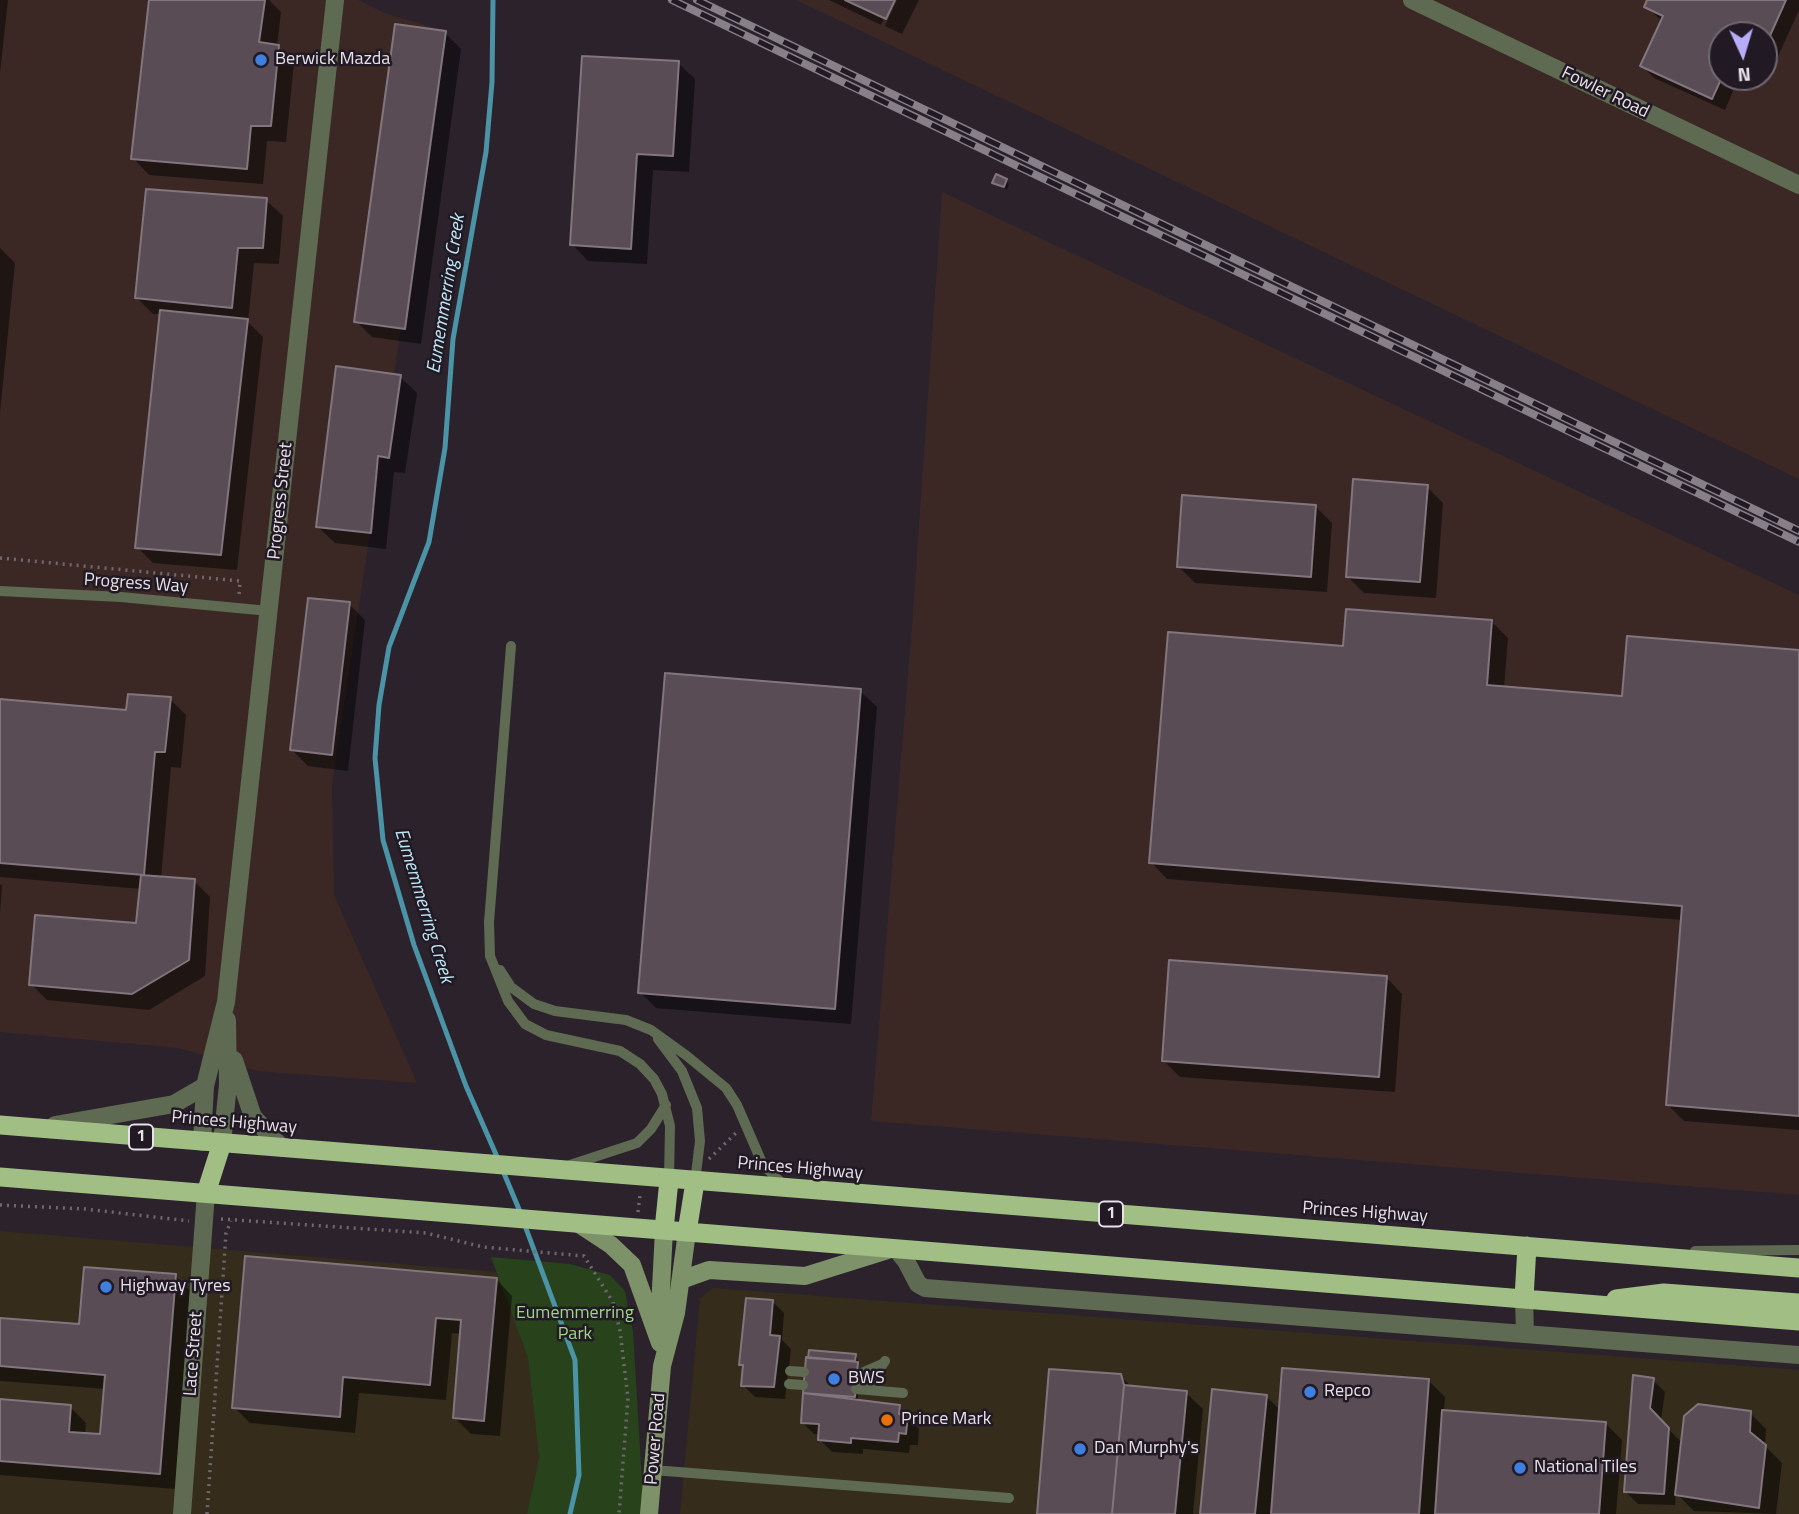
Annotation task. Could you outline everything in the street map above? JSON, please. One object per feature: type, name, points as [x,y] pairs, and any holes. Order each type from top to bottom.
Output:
[{"type":"highway","name":"Princes Highway","points":[[0,1125],[790,1190],[1799,1268]]},
{"type":"highway","points":[[202,1142],[206,1193]]},
{"type":"highway","points":[[206,1193],[222,1143]]},
{"type":"highway","points":[[0,1177],[1799,1321]]},
{"type":"highway","points":[[664,1230],[669,1180]]},
{"type":"highway","points":[[687,1232],[695,1181]]},
{"type":"highway","points":[[1524,1298],[1527,1246]]},
{"type":"highway","points":[[1598,1304],[1625,1296],[1655,1293],[1799,1303]]},
{"type":"main road","points":[[569,1223],[611,1245],[632,1265],[660,1343]]},
{"type":"main road","name":"Power Road","points":[[662,1365],[660,1343],[664,1230]]},
{"type":"main road","name":"Power Road","points":[[649,1514],[662,1365],[681,1280],[687,1232]]},
{"type":"main road","points":[[681,1280],[709,1270],[805,1276],[894,1249]]},
{"type":"street","name":"Progress Street","points":[[202,1142],[205,1086],[226,1002],[335,0]]},
{"type":"street","name":"Fowler Road","points":[[1412,0],[1799,186]]},
{"type":"street","name":"Progress Street","points":[[222,1143],[228,1084],[226,1002]]},
{"type":"street","points":[[228,1036],[248,1107],[261,1128],[282,1148]]},
{"type":"street","points":[[37,1128],[174,1104],[205,1086]]},
{"type":"street","name":"Lace Street","points":[[182,1514],[206,1193]]},
{"type":"street","points":[[894,1249],[922,1287],[1799,1355]]},
{"type":"street","points":[[1524,1298],[1525,1333]]},
{"type":"lane","name":"Progress Way","points":[[0,591],[269,611]]},
{"type":"lane","points":[[511,646],[489,922],[490,956],[508,1001],[518,1017],[546,1035],[594,1043],[631,1057],[654,1079],[666,1105],[671,1135],[669,1180]]},
{"type":"lane","points":[[489,922],[492,948],[499,968],[512,987],[527,1000],[555,1011],[626,1020],[651,1030],[726,1088],[737,1105],[763,1165],[790,1190]]},
{"type":"lane","points":[[651,1030],[682,1071],[695,1100],[700,1141],[695,1181]]},
{"type":"lane","points":[[545,1170],[636,1143],[651,1129],[666,1105]]},
{"type":"lane","name":"Princes Highway","points":[[1596,1252],[1799,1250]]},
{"type":"lane","points":[[858,1376],[885,1361],[871,1382],[856,1389],[903,1393]]},
{"type":"lane","points":[[790,1371],[804,1372]]},
{"type":"lane","points":[[789,1384],[803,1385]]},
{"type":"lane","points":[[653,1470],[1009,1498]]},
{"type":"path","points":[[0,558],[240,581],[238,608]]},
{"type":"path","points":[[708,1159],[715,1157],[741,1130]]},
{"type":"path","points":[[0,1205],[86,1209],[167,1220],[249,1219],[426,1234],[483,1247],[584,1256],[613,1301],[618,1318],[628,1398],[619,1514]]},
{"type":"path","points":[[207,1514],[226,1233],[231,1221]]},
{"type":"shaded area","points":[[0,0],[358,0],[384,13],[446,31],[332,784],[334,895],[417,1083],[257,1071],[179,1048],[0,1032]]},
{"type":"shaded area","points":[[796,0],[1799,0],[1799,479]]},
{"type":"shaded area","points":[[942,192],[1799,595],[1799,1195],[871,1121],[911,640]]},
{"type":"shaded area","points":[[0,1231],[497,1272],[528,1358],[539,1458],[527,1514],[0,1514]]},
{"type":"shaded area","points":[[713,1288],[1799,1370],[1799,1514],[680,1514],[700,1298]]},
{"type":"green space","name":"Eumemmerring Park","points":[[491,1257],[570,1264],[610,1275],[625,1291],[633,1332],[644,1514],[527,1514],[539,1458],[528,1358]]},
{"type":"building","points":[[149,0],[265,0],[259,42],[279,45],[271,126],[251,126],[247,169],[131,159]]},
{"type":"building","points":[[845,0],[895,0],[886,19]]},
{"type":"building","points":[[1647,0],[1786,0],[1777,21],[1708,21],[1708,91],[1716,91],[1712,99],[1640,66],[1663,16],[1644,7]]},
{"type":"building","points":[[395,24],[446,31],[405,329],[354,322]]},
{"type":"building","points":[[582,56],[679,61],[673,156],[637,154],[631,249],[570,245]]},
{"type":"building","points":[[996,174],[1007,179],[1004,187],[992,183]]},
{"type":"building","points":[[146,189],[267,198],[263,248],[238,248],[232,308],[135,298]]},
{"type":"building","points":[[160,310],[248,319],[221,555],[135,548]]},
{"type":"building","points":[[336,366],[401,375],[389,458],[378,456],[371,533],[316,527]]},
{"type":"building","points":[[1353,479],[1428,485],[1420,582],[1346,577]]},
{"type":"building","points":[[1182,495],[1316,505],[1311,577],[1177,567]]},
{"type":"building","points":[[308,598],[350,602],[332,755],[290,750]]},
{"type":"building","points":[[1346,609],[1492,620],[1487,685],[1622,696],[1627,636],[1799,650],[1799,1116],[1666,1105],[1682,906],[1149,863],[1168,632],[1343,646]]},
{"type":"building","points":[[665,673],[861,689],[835,1009],[638,993]]},
{"type":"building","points":[[128,694],[171,697],[165,752],[155,752],[144,875],[0,863],[0,699],[126,710]]},
{"type":"building","points":[[141,875],[195,879],[189,960],[132,994],[29,985],[35,915],[136,923]]},
{"type":"building","points":[[1169,960],[1387,976],[1379,1077],[1162,1061]]},
{"type":"building","points":[[245,1256],[497,1278],[484,1421],[453,1418],[461,1320],[436,1318],[430,1385],[343,1377],[340,1417],[232,1408]]},
{"type":"building","points":[[84,1267],[176,1274],[160,1474],[0,1461],[0,1399],[71,1405],[69,1432],[100,1434],[105,1375],[0,1366],[0,1318],[79,1324]]},
{"type":"building","points":[[746,1298],[773,1300],[770,1335],[780,1336],[774,1387],[741,1386],[743,1365],[739,1365]]},
{"type":"building","points":[[809,1350],[856,1354],[855,1361],[808,1358]]},
{"type":"building","points":[[806,1357],[858,1362],[855,1397],[803,1393]]},
{"type":"building","points":[[1282,1368],[1429,1379],[1419,1514],[1271,1514]]},
{"type":"building","name":"Dan Murphy's","points":[[1049,1369],[1121,1374],[1124,1385],[1112,1514],[1037,1514]]},
{"type":"building","points":[[1633,1375],[1654,1378],[1650,1408],[1669,1428],[1664,1494],[1624,1492]]},
{"type":"building","points":[[1124,1385],[1187,1391],[1175,1514],[1112,1514]]},
{"type":"building","points":[[1212,1389],[1267,1395],[1255,1514],[1200,1514]]},
{"type":"building","points":[[803,1393],[900,1405],[899,1414],[908,1415],[906,1434],[899,1433],[898,1442],[851,1438],[851,1443],[818,1440],[819,1424],[801,1423]]},
{"type":"building","points":[[1698,1404],[1751,1411],[1750,1432],[1766,1445],[1759,1508],[1675,1495],[1684,1416]]},
{"type":"building","name":"National Tiles","points":[[1442,1410],[1606,1422],[1599,1514],[1435,1514]]},
{"type":"waterway","name":"Eumemmerring Creek","points":[[493,0],[492,82],[486,152],[453,339],[445,448],[429,542],[389,647],[379,705],[375,758],[383,840],[414,945],[466,1086],[498,1159]]},
{"type":"waterway","name":"Eumemmerring Creek","points":[[503,1171],[521,1214]]},
{"type":"waterway","name":"Eumemmerring Creek","points":[[524,1223],[575,1360],[579,1475],[570,1514]]},
{"type":"railway","points":[[672,0],[1799,542]]},
{"type":"railway","points":[[697,0],[1799,531]]},
{"type":"place","name":"Berwick Mazda","points":[[261,60]]},
{"type":"place","name":"Highway Tyres","points":[[106,1287]]},
{"type":"place","name":"BWS","points":[[834,1379]]},
{"type":"place","name":"Repco","points":[[1310,1392]]},
{"type":"place","name":"Prince Mark","points":[[887,1420]]},
{"type":"place","name":"Dan Murphy's","points":[[1080,1449]]},
{"type":"place","name":"National Tiles","points":[[1520,1468]]}]
